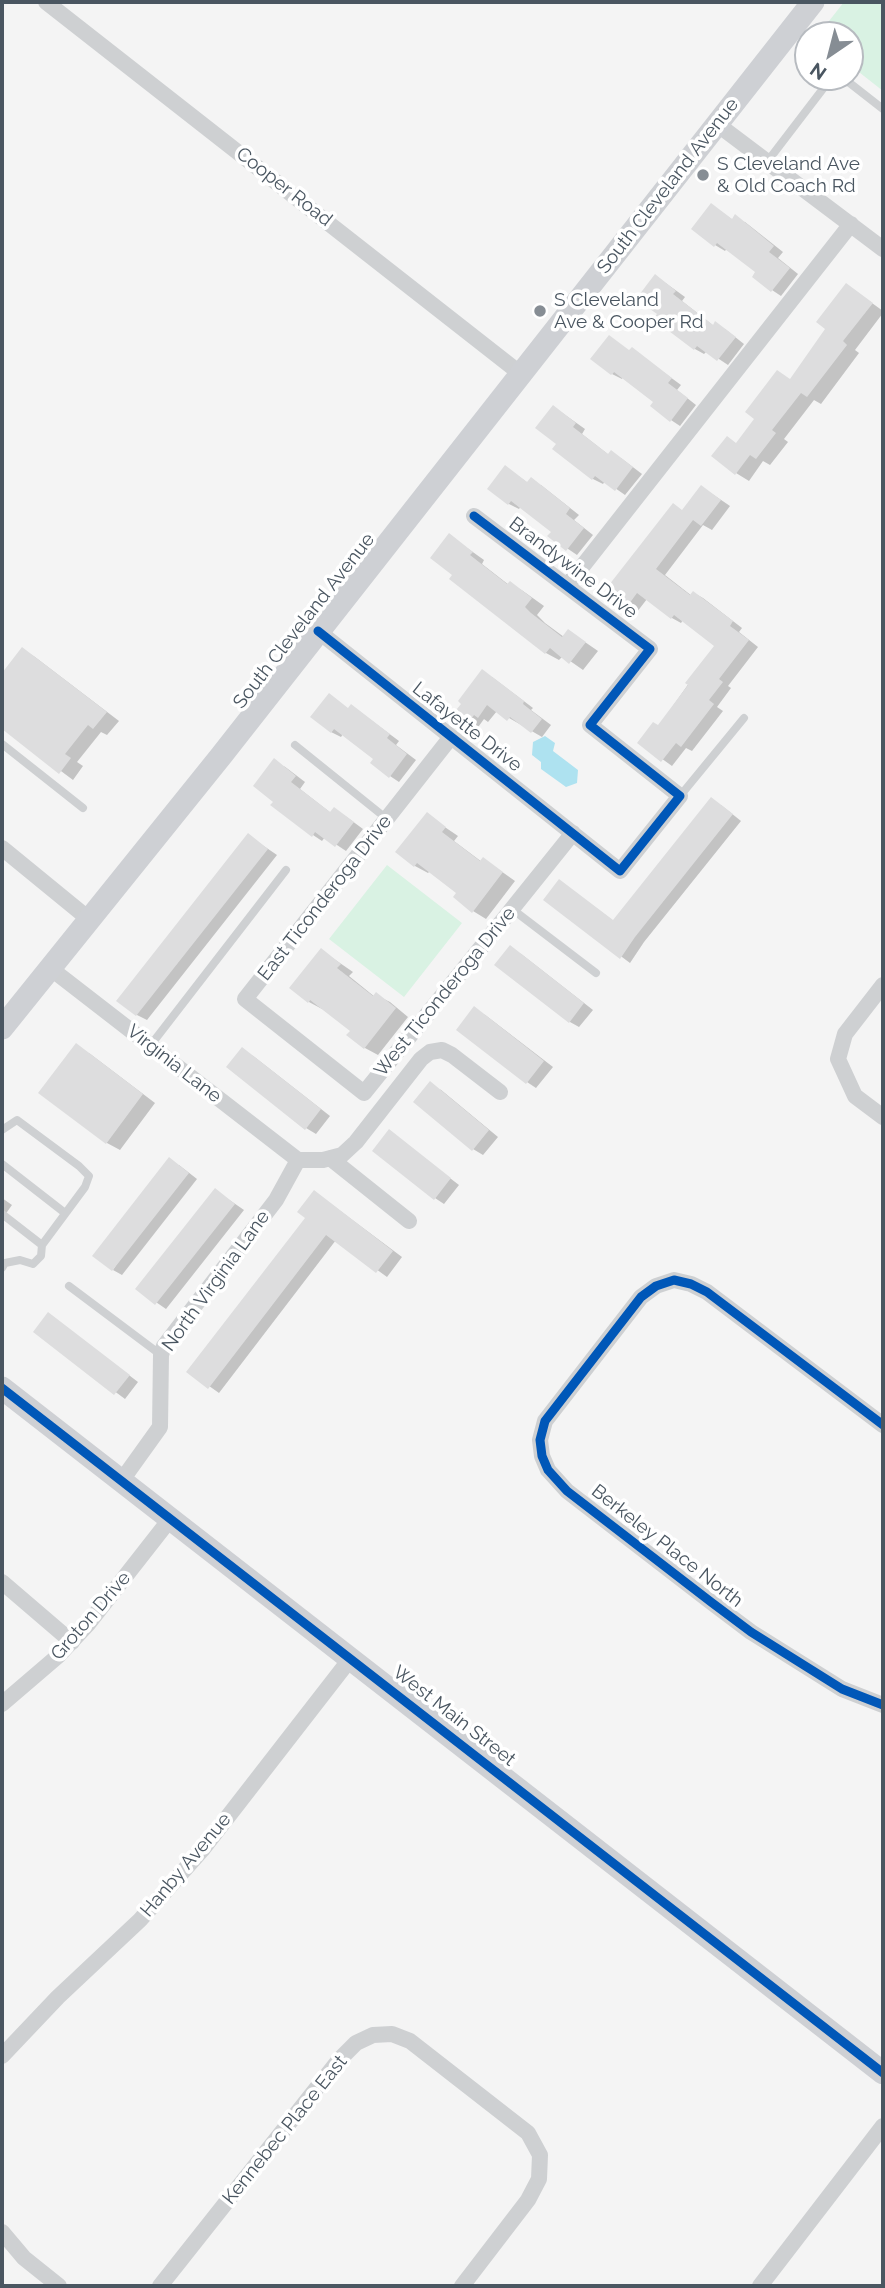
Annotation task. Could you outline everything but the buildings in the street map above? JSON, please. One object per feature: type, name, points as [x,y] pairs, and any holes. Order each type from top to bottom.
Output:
[{"type":"main road","name":"South Cleveland Avenue","points":[[2,1028],[221,756],[813,2]]},
{"type":"main road","name":"West Main Street","points":[[2,1388],[883,2073]]},
{"type":"street","name":"Cooper Road","points":[[46,2],[521,374]]},
{"type":"street","points":[[717,124],[883,249]]},
{"type":"street","name":"Brandywine Drive","points":[[567,586],[851,224]]},
{"type":"street","name":"Brandywine Drive","points":[[474,516],[650,649],[590,725],[680,796]]},
{"type":"street","name":"Lafayette Drive","points":[[318,631],[620,871],[680,796]]},
{"type":"street","name":"East Ticonderoga Drive","points":[[306,1047],[245,999],[451,737]]},
{"type":"street","name":"West Ticonderoga Drive","points":[[306,1047],[365,1093],[573,833]]},
{"type":"street","points":[[2,848],[90,920]]},
{"type":"street","name":"Virginia Lane","points":[[50,968],[298,1160]]},
{"type":"street","points":[[883,985],[845,1034],[838,1059],[855,1096],[883,1117]]},
{"type":"street","points":[[298,1160],[342,1155],[356,1142],[421,1059],[430,1052],[442,1051],[452,1055],[500,1092]]},
{"type":"street","points":[[330,1158],[409,1221]]},
{"type":"street","name":"North Virginia Lane","points":[[122,1480],[160,1427],[161,1355],[164,1346],[276,1200],[298,1160]]},
{"type":"street","name":"Berkeley Place North","points":[[883,1425],[707,1292],[691,1283],[674,1280],[656,1286],[641,1297],[545,1421],[540,1440],[548,1470],[567,1491],[751,1632],[842,1689],[883,1705]]},
{"type":"street","name":"Groton Drive","points":[[2,1704],[72,1642],[171,1518]]},
{"type":"street","points":[[2,1582],[72,1642]]},
{"type":"street","name":"Hanby Avenue","points":[[2,2056],[58,1997],[140,1920],[202,1850],[351,1658]]},
{"type":"street","name":"Kennebec Place East","points":[[160,2286],[339,2060],[356,2043],[373,2035],[392,2034],[410,2041],[528,2133],[540,2155],[539,2179],[528,2200],[462,2286]]},
{"type":"street","points":[[760,2286],[883,2126]]},
{"type":"street","points":[[2,2232],[24,2258],[59,2286]]},
{"type":"lane","points":[[768,162],[821,91]]},
{"type":"lane","points":[[860,91],[883,109]]},
{"type":"lane","points":[[680,796],[744,718]]},
{"type":"lane","points":[[2,744],[83,808]]},
{"type":"lane","points":[[295,745],[387,819]]},
{"type":"lane","points":[[150,1046],[286,870]]},
{"type":"lane","points":[[512,909],[596,973]]},
{"type":"lane","points":[[2,1130],[17,1120],[79,1166],[89,1177],[42,1245],[41,1256],[33,1264],[20,1260],[5,1263],[2,1268]]},
{"type":"lane","points":[[2,1164],[65,1213]]},
{"type":"lane","points":[[2,1214],[42,1245]]},
{"type":"lane","points":[[69,1286],[161,1355]]},
{"type":"green space","points":[[844,2],[883,2],[883,91],[864,76],[864,21],[829,21]]},
{"type":"green space","points":[[387,865],[462,923],[404,997],[329,939]]},
{"type":"water","points":[[545,736],[555,743],[553,751],[578,770],[577,783],[566,787],[541,769],[541,762],[532,755],[533,742]]},
{"type":"cycle path","points":[[318,631],[620,871],[680,796],[590,725],[650,649],[474,516]]},
{"type":"cycle path","points":[[883,1425],[707,1292],[674,1280],[656,1286],[641,1297],[545,1421],[540,1440],[542,1456],[548,1470],[567,1491],[751,1632],[842,1689],[883,1705]]},
{"type":"cycle path","points":[[2,1388],[883,2073]]},
{"type":"place","name":"S Cleveland Ave & Old Coach Rd","points":[[703,175]]},
{"type":"place","name":"S Cleveland Ave & Cooper Rd","points":[[540,311]]}]
